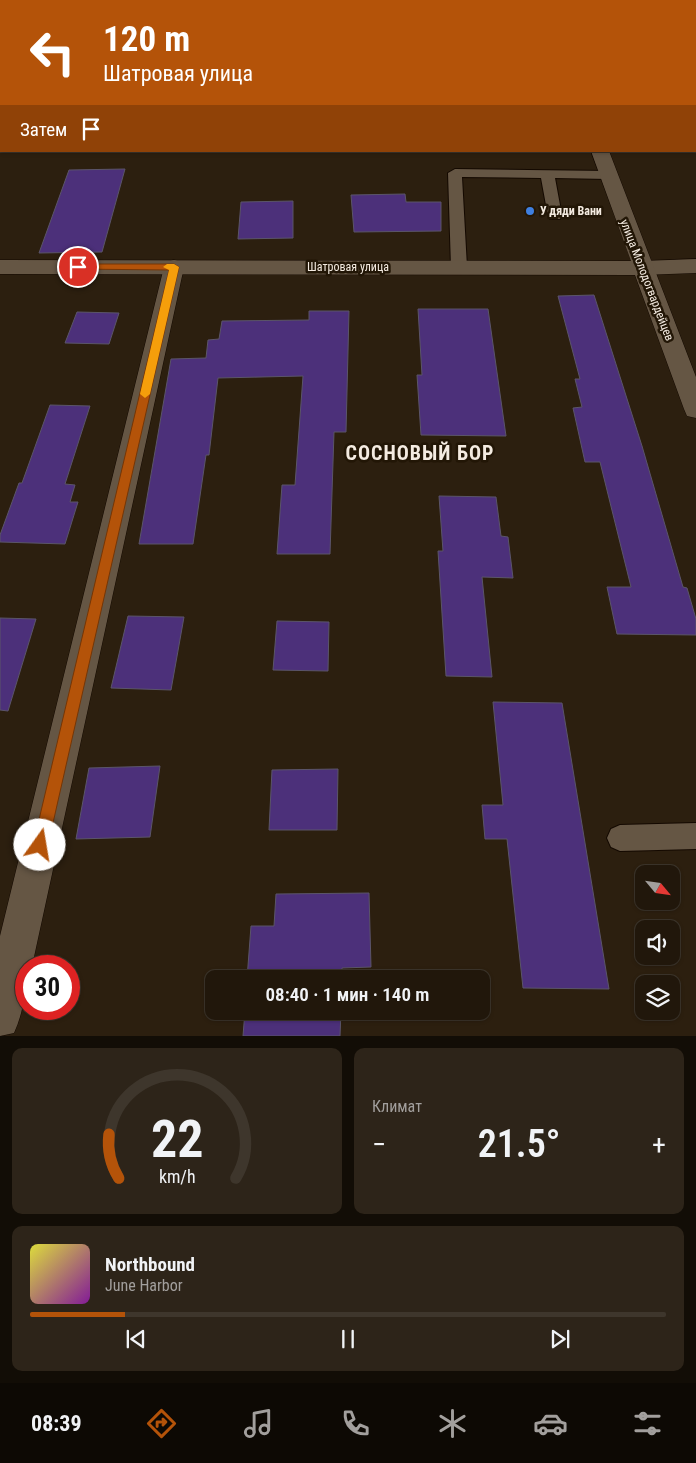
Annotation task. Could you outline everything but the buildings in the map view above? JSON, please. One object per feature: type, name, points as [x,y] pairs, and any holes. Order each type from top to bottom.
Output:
[{"type":"street","name":"улица Молодогвардейцев","points":[[600,152],[696,409]]},
{"type":"street","name":"Шатровая улица","points":[[0,267],[642,268],[696,266]]},
{"type":"street","points":[[0,1019],[174,267]]},
{"type":"lane","points":[[459,267],[455,173],[608,175]]},
{"type":"lane","points":[[547,174],[555,216]]},
{"type":"lane","points":[[620,838],[696,836]]},
{"type":"slow traffic","points":[[145,394],[174,267],[167,267]]},
{"type":"place","name":"У дяди Вани","points":[[530,211]]},
{"type":"district","name":"СОСНОВЫЙ БОР","points":[[420,453]]},
{"type":"route","points":[[40,845],[174,267],[78,267]]}]
